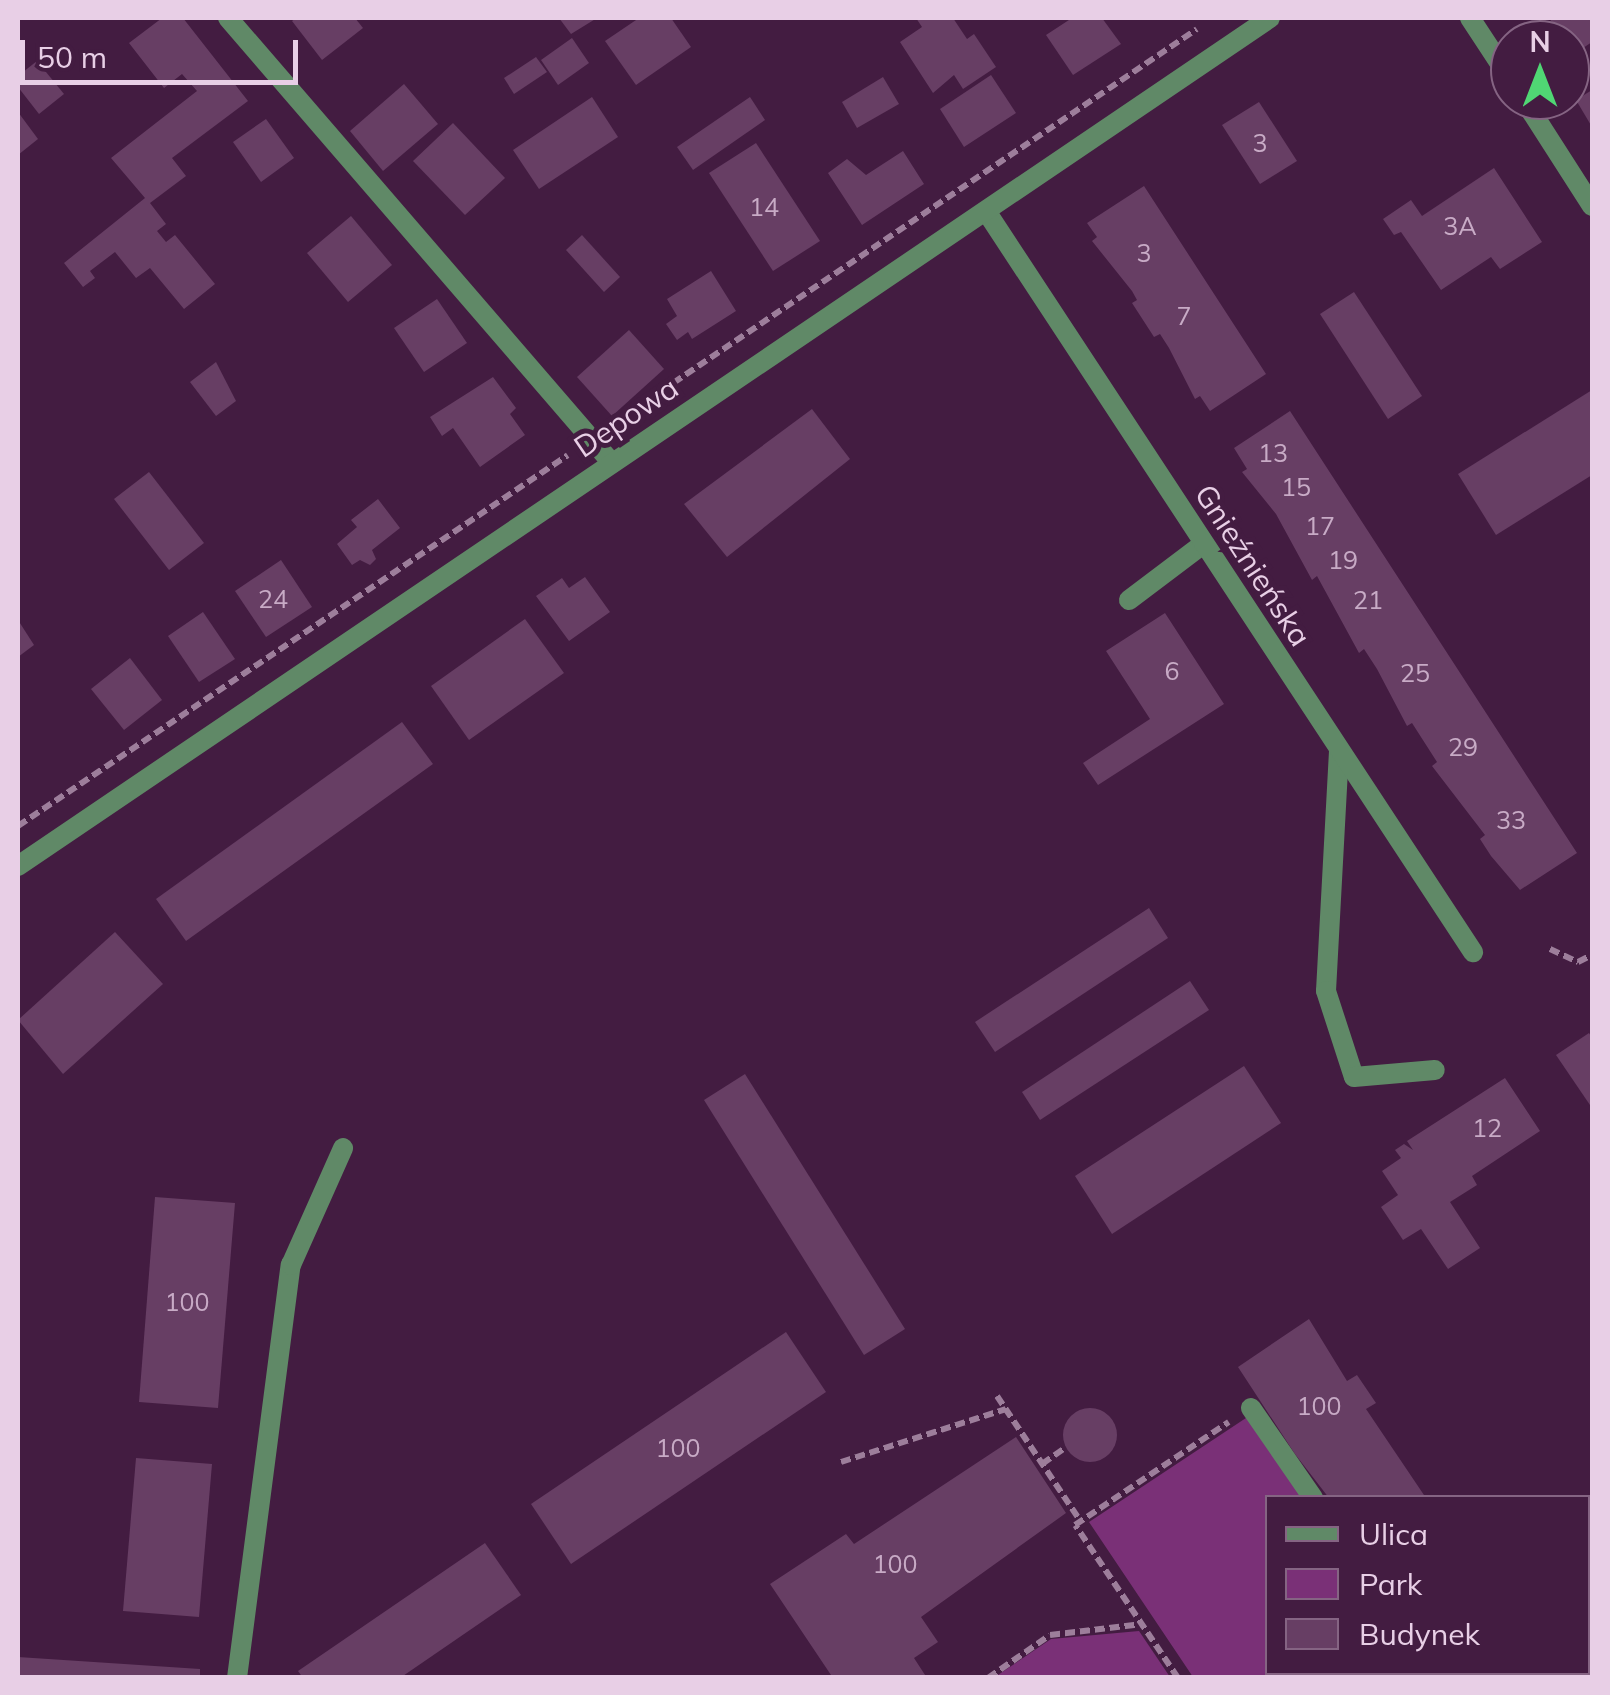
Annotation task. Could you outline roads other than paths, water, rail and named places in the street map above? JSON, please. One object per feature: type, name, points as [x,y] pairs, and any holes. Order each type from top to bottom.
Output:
[{"type":"street","points":[[228,18],[612,463]]},
{"type":"street","name":"Depowa","points":[[18,866],[1270,18]]},
{"type":"street","points":[[1470,18],[1490,48]]},
{"type":"street","points":[[1537,120],[1592,206]]},
{"type":"street","name":"Gnieźnieńska","points":[[986,211],[1472,952]]},
{"type":"street","points":[[1129,600],[1203,544]]},
{"type":"street","points":[[1339,751],[1326,991],[1354,1077],[1436,1070]]},
{"type":"street","points":[[237,1678],[291,1265],[343,1148]]},
{"type":"street","points":[[1251,1408],[1311,1495]]}]
